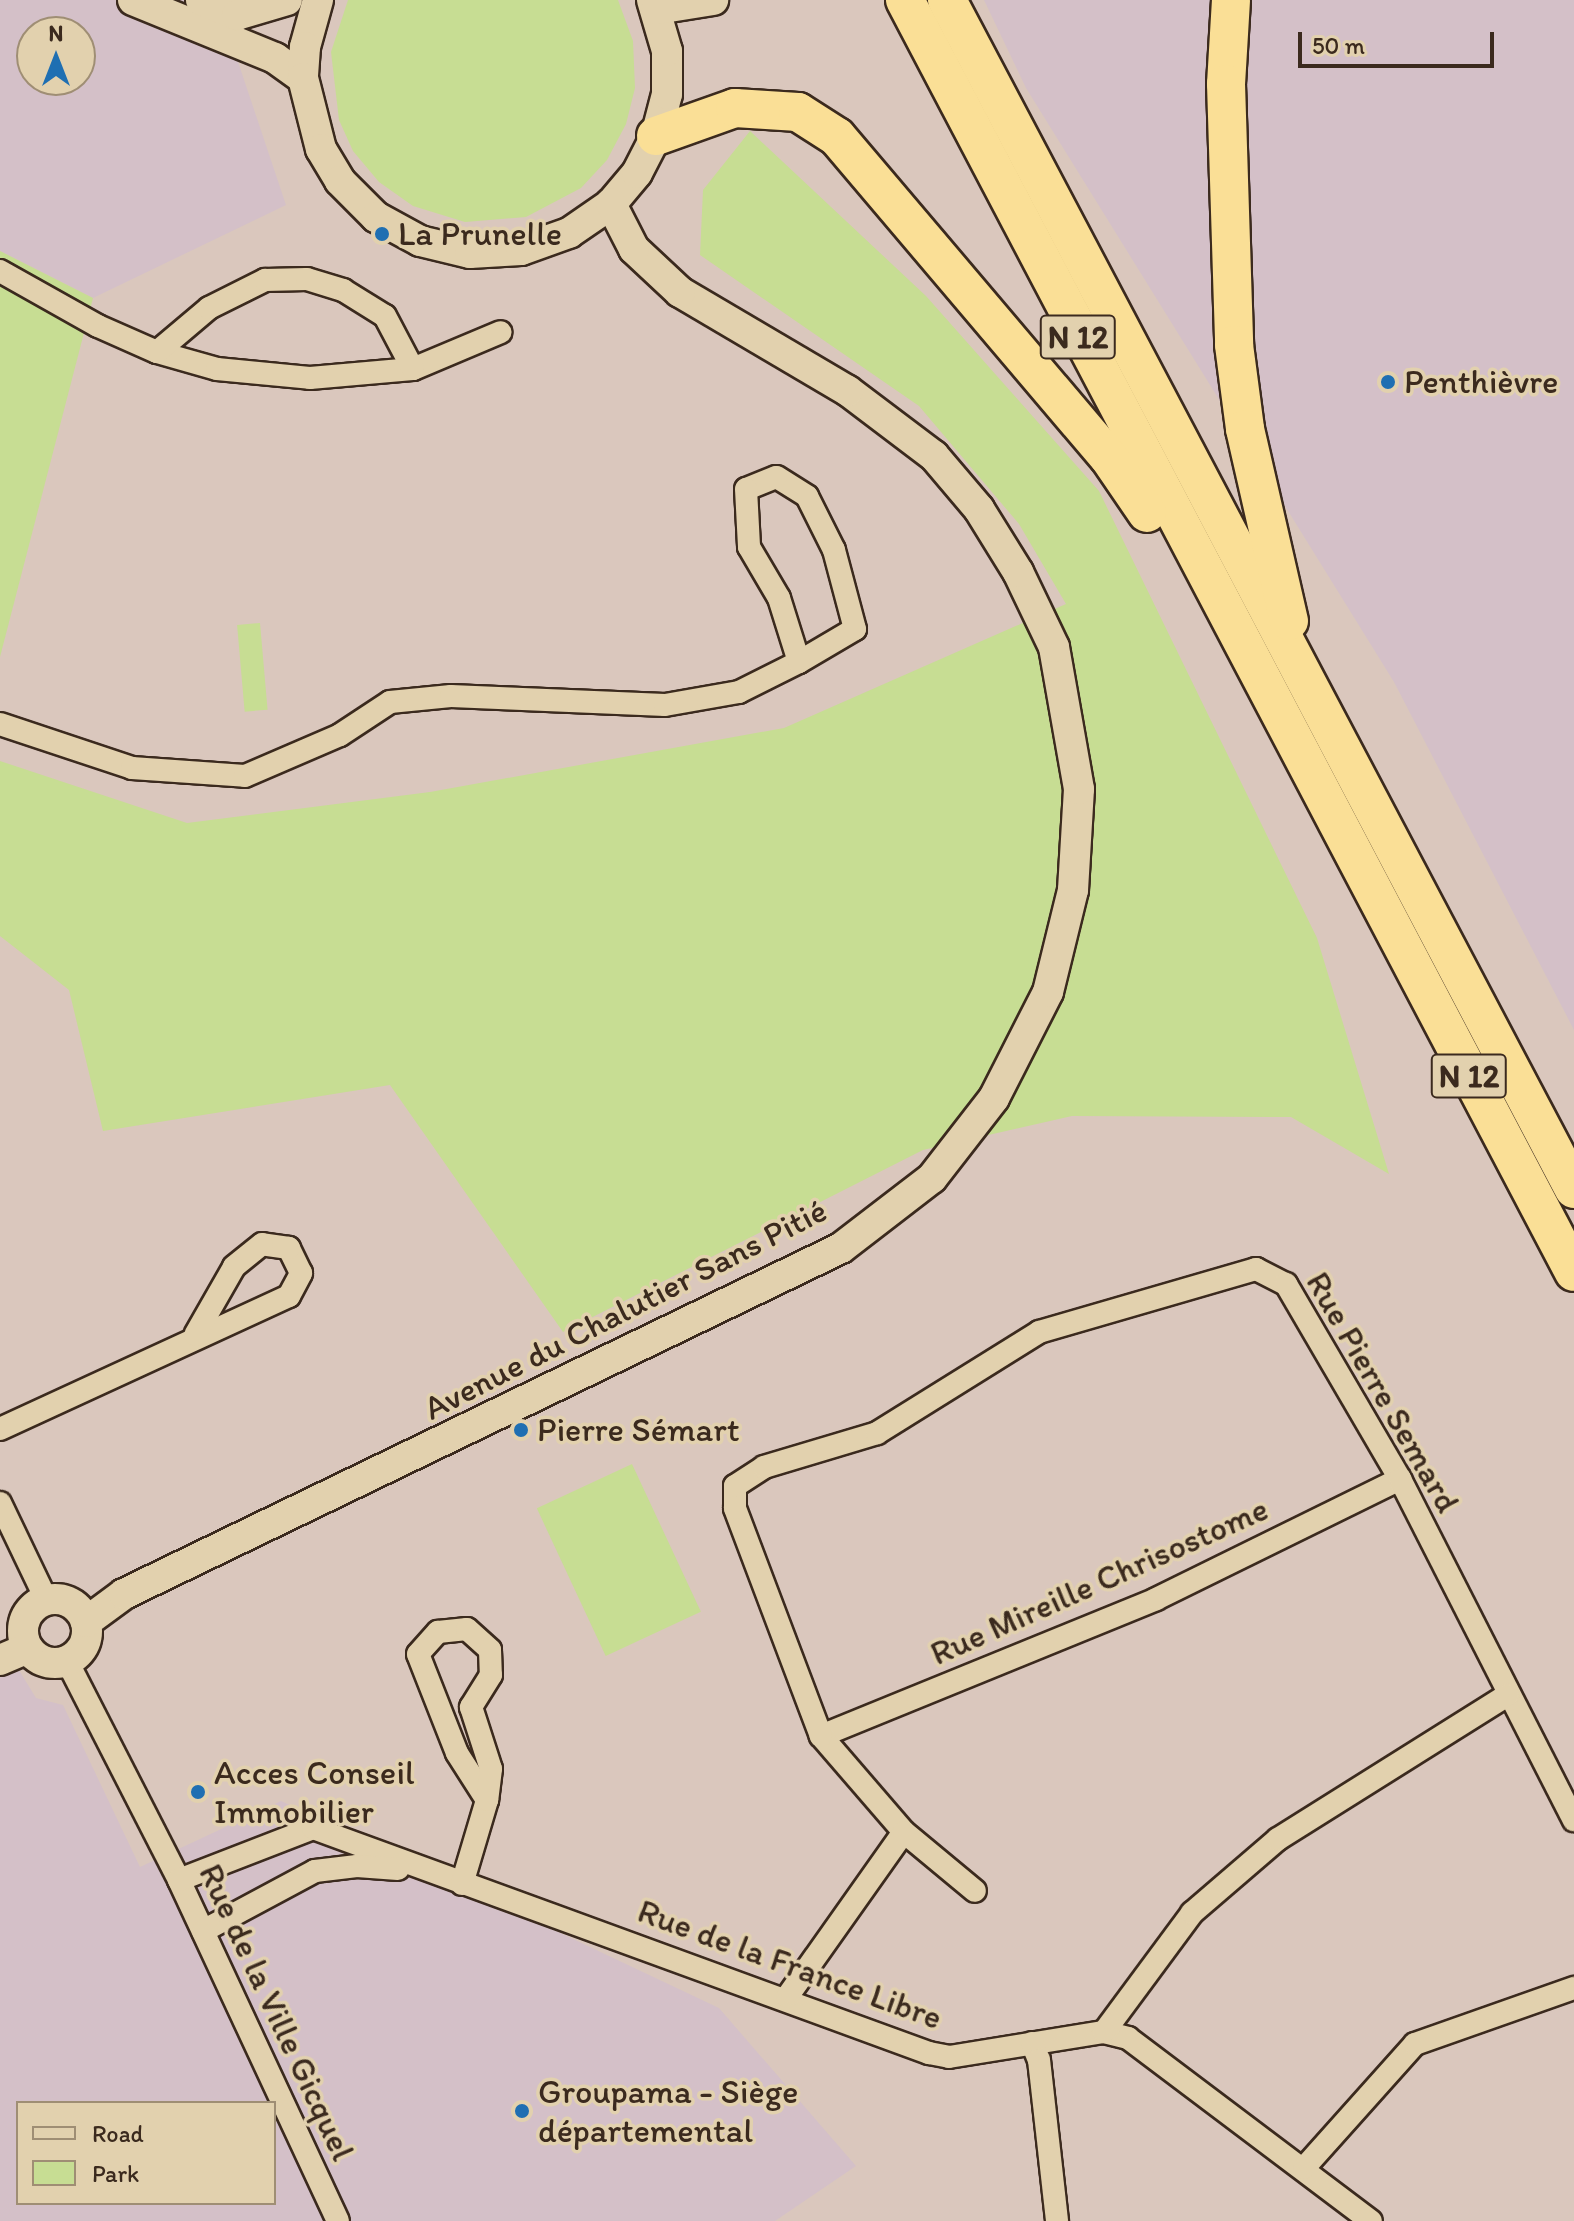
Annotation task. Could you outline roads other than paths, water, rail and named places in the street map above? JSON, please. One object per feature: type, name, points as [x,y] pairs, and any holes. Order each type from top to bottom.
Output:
[{"type":"highway","name":"N 12","points":[[905,0],[1255,672],[1574,1272]]},
{"type":"highway","name":"N 12","points":[[947,0],[1574,1189]]},
{"type":"highway","points":[[1231,0],[1226,84],[1234,345],[1245,429],[1302,678]]},
{"type":"highway","points":[[656,136],[735,108],[798,112],[837,137],[1108,456],[1140,500],[1200,609],[1255,672]]},
{"type":"street","points":[[133,0],[275,58],[303,78]]},
{"type":"street","points":[[201,0],[237,15],[287,0]]},
{"type":"street","points":[[318,0],[305,47],[303,78],[316,137],[340,181],[376,217],[420,241],[470,253],[521,250],[569,233],[611,204],[637,173],[656,136],[667,94],[667,51],[655,5],[713,0]]},
{"type":"street","name":"Avenue du Chalutier Sans Pitié","points":[[86,1622],[124,1594],[841,1248],[932,1178],[994,1098],[1036,1022],[1067,928],[1073,890],[1079,789],[1054,647],[1018,572],[979,509],[934,456],[891,419],[670,283],[634,249],[611,204]]},
{"type":"street","points":[[0,271],[98,326],[157,352],[217,369],[310,378],[413,369],[501,332]]},
{"type":"street","points":[[157,352],[209,308],[265,280],[307,279],[343,290],[385,316],[413,369]]},
{"type":"street","points":[[0,724],[132,768],[245,776],[340,735],[390,702],[451,696],[665,705],[739,692],[799,662],[855,629],[834,550],[807,496],[776,477],[746,489],[749,547],[779,598],[799,662]]},
{"type":"street","points":[[0,1429],[195,1335],[289,1296],[301,1273],[289,1248],[262,1244],[234,1267],[195,1335]]},
{"type":"street","name":"Rue Pierre Semard","points":[[975,1891],[904,1832],[821,1736],[735,1508],[735,1486],[764,1467],[877,1433],[1039,1332],[1256,1269],[1286,1284],[1400,1479],[1574,1820]]},
{"type":"street","name":"Rue Mireille Chrisostome","points":[[821,1736],[1156,1599],[1400,1479]]},
{"type":"street","points":[[0,1503],[47,1601]]},
{"type":"street","points":[[47,1601],[66,1601],[86,1622],[82,1649],[67,1661],[41,1660],[28,1648],[25,1619],[47,1601]]},
{"type":"street","points":[[462,1884],[487,1800],[491,1769],[471,1707],[491,1675],[490,1650],[467,1629],[438,1632],[418,1654],[457,1753],[487,1800]]},
{"type":"street","points":[[0,1660],[28,1648]]},
{"type":"street","name":"Rue de la Ville Gicquel","points":[[67,1661],[179,1880],[338,2221]]},
{"type":"street","points":[[1371,2221],[1128,2038],[1104,2032],[1192,1913],[1278,1839],[1508,1695]]},
{"type":"street","name":"Rue de la France Libre","points":[[179,1880],[313,1828],[420,1871],[787,1997],[949,2057],[1104,2032]]},
{"type":"street","points":[[787,1997],[904,1832]]},
{"type":"street","name":"Rue de la France Libre","points":[[203,1931],[315,1871],[357,1866],[420,1871]]},
{"type":"street","points":[[1304,2168],[1415,2044],[1574,1988]]},
{"type":"street","points":[[1032,2043],[1039,2060],[1057,2221]]},
{"type":"place","name":"La Prunelle","points":[[382,234]]},
{"type":"place","name":"Penthièvre","points":[[1388,382]]},
{"type":"place","name":"Pierre Sémart","points":[[521,1430]]},
{"type":"place","name":"Acces Conseil Immobilier","points":[[198,1792]]},
{"type":"place","name":"Groupama - Siège départemental","points":[[522,2111]]}]
